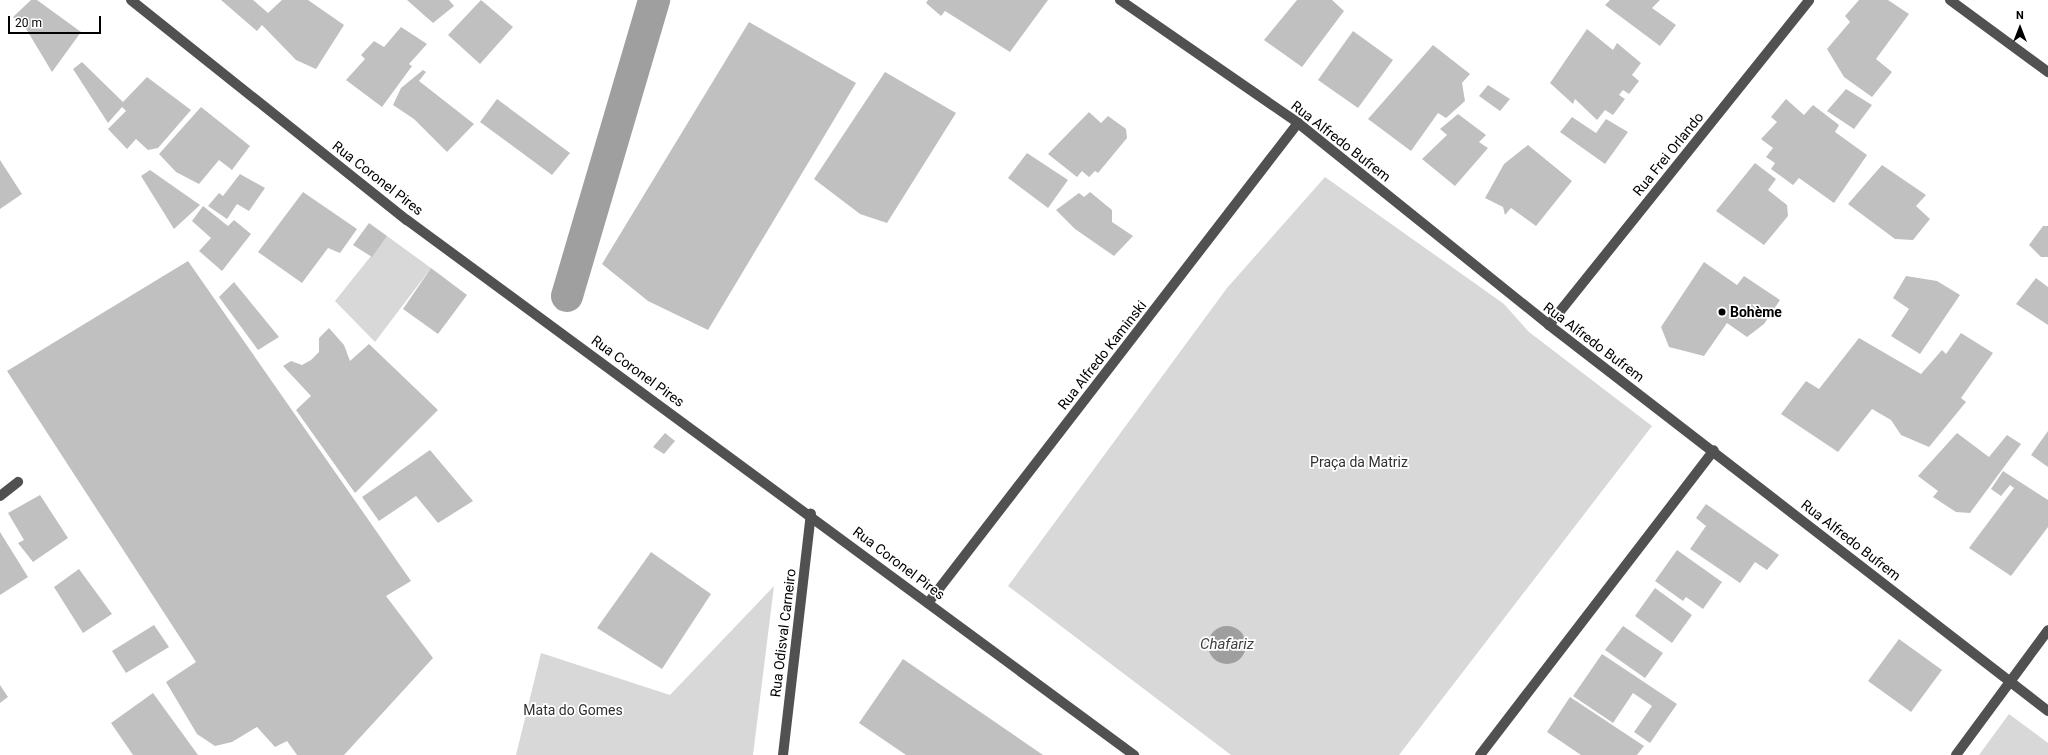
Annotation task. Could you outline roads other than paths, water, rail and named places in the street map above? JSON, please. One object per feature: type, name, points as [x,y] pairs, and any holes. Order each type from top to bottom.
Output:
[{"type":"street","name":"Rua Coronel Pires","points":[[131,0],[407,220],[810,514],[928,604],[1134,755]]},
{"type":"street","name":"Rua Alfredo Bufrem","points":[[1120,0],[1298,123],[1549,326],[1714,450],[2048,711]]},
{"type":"street","name":"Rua Frei Orlando","points":[[1549,326],[1809,0]]},
{"type":"street","points":[[1950,0],[2048,72]]},
{"type":"street","name":"Rua Alfredo Kaminski","points":[[928,604],[1298,123]]},
{"type":"street","points":[[1480,755],[1714,450]]},
{"type":"street","points":[[0,496],[18,482]]},
{"type":"street","name":"Rua Odisval Carneiro","points":[[783,755],[810,514]]},
{"type":"street","points":[[1956,755],[2009,680],[2048,630]]},
{"type":"water","name":"Chafariz","points":[[1223,626],[1231,626],[1238,629],[1243,634],[1246,645],[1243,656],[1238,661],[1231,664],[1223,664],[1216,661],[1211,656],[1208,649],[1208,641],[1211,634],[1216,629]]},
{"type":"waterway","points":[[567,296],[654,0]]},
{"type":"place","name":"Bohème","points":[[1722,312]]},
{"type":"park label","name":"Praça da Matriz","points":[[1359,462]]},
{"type":"park label","name":"Mata do Gomes","points":[[573,710]]}]
